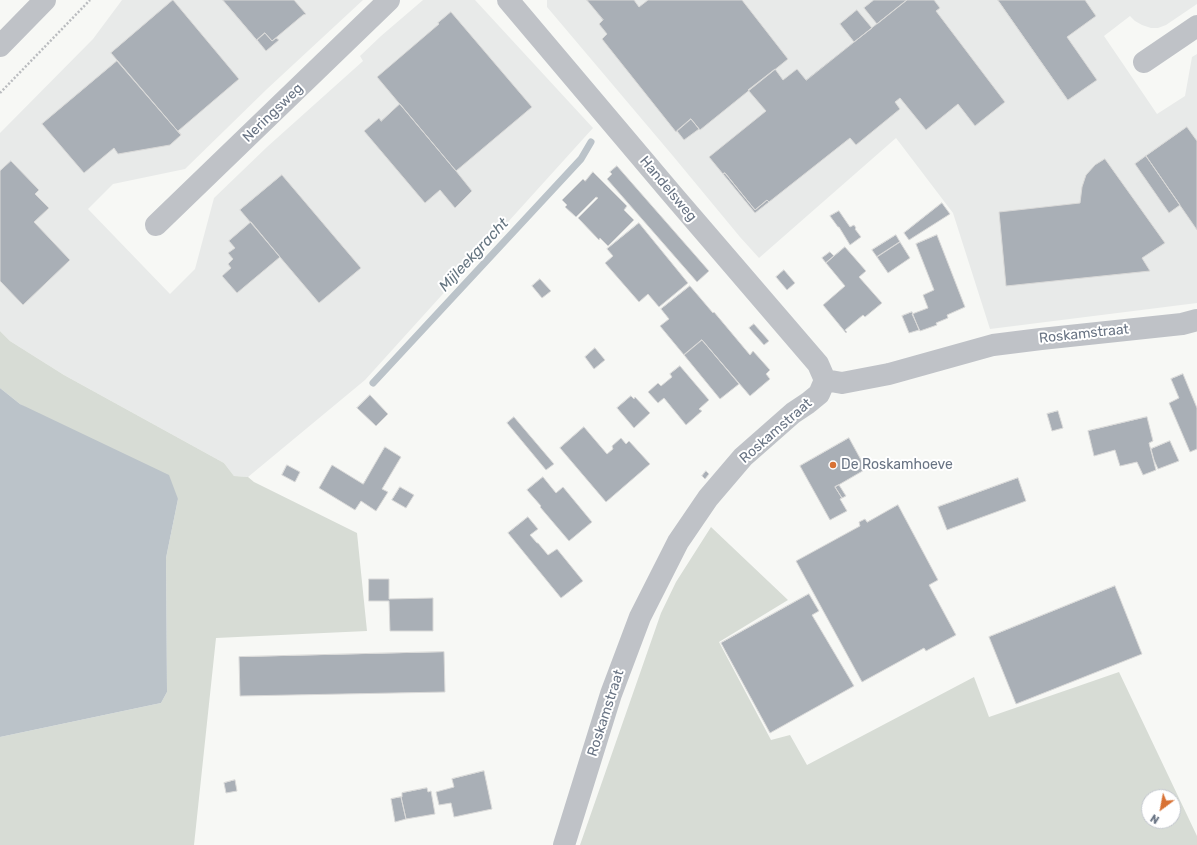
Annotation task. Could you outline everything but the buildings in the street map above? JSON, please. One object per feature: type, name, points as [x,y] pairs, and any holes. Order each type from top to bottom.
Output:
[{"type":"street","points":[[0,46],[45,0]]},
{"type":"street","name":"Neringsweg","points":[[156,225],[389,0]]},
{"type":"street","name":"Handelsweg","points":[[509,0],[672,194],[818,364],[825,380]]},
{"type":"street","points":[[1144,62],[1197,26]]},
{"type":"street","name":"Roskamstraat","points":[[564,845],[611,694],[640,617],[678,542],[708,498],[743,457],[793,413],[818,394],[825,380],[842,383],[889,374],[993,345],[1182,324],[1197,320]]},
{"type":"path","points":[[0,93],[90,0]]},
{"type":"shaded area","points":[[122,0],[363,0],[267,89],[185,169],[113,184],[88,209],[170,294],[195,269],[214,198],[267,147],[363,61],[360,56],[423,0],[475,0],[593,128],[365,380],[248,477],[234,476],[224,463],[64,375],[10,341],[0,331],[0,133],[93,39]]},
{"type":"shaded area","points":[[547,0],[1197,0],[1197,4],[1166,25],[1158,28],[1151,28],[1135,21],[1130,16],[1104,36],[1157,114],[1185,96],[1192,57],[1197,54],[1197,303],[990,329],[953,213],[896,138],[759,258],[547,7]]},
{"type":"shaded area","points":[[0,331],[10,341],[64,375],[224,463],[234,476],[248,477],[254,482],[357,533],[367,631],[216,638],[194,845],[0,845],[0,737],[161,703],[167,692],[166,558],[178,499],[20,404],[0,388]]},
{"type":"shaded area","points":[[0,388],[20,404],[169,475],[178,499],[166,558],[167,692],[161,703],[0,737]]},
{"type":"shaded area","points":[[711,527],[788,600],[719,642],[771,740],[790,735],[807,765],[974,677],[989,717],[1119,672],[1175,789],[1141,789],[1141,829],[1181,829],[1181,802],[1197,836],[1197,845],[580,845],[661,613],[676,582]]},
{"type":"waterway","name":"Mijleekgracht","points":[[373,383],[581,159],[591,142]]},
{"type":"place","name":"De Roskamhoeve","points":[[833,465]]}]
